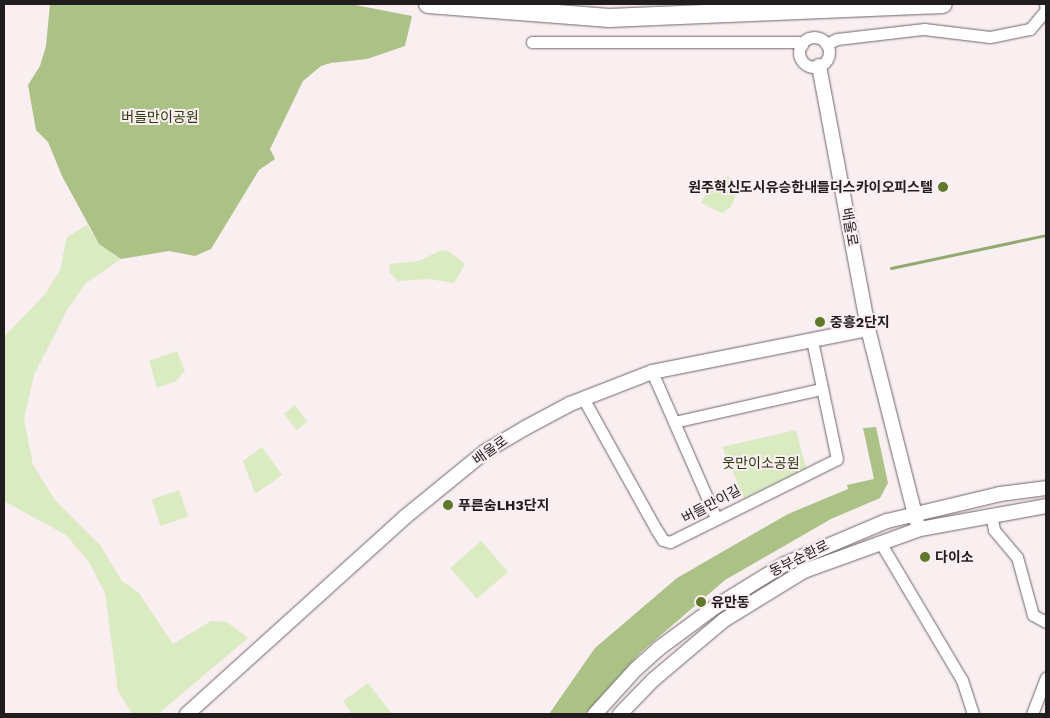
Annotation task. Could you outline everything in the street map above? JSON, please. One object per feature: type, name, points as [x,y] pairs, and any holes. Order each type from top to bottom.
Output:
[{"type":"highway","points":[[428,4],[610,18],[942,4]]},
{"type":"street","points":[[826,44],[837,39],[924,29],[990,37],[1030,29],[1046,10],[1045,4]]},
{"type":"street","points":[[532,42],[798,42],[802,44],[814,38],[826,44]]},
{"type":"street","points":[[802,44],[800,54],[803,62],[811,67],[819,66],[828,58],[826,44]]},
{"type":"street","name":"배울로","points":[[819,66],[868,329],[920,529]]},
{"type":"street","name":"배울로","points":[[188,714],[405,517],[486,451],[583,398],[652,372],[868,329]]},
{"type":"street","name":"버들만이길","points":[[583,398],[665,542],[837,459],[820,389],[812,340]]},
{"type":"street","points":[[652,372],[716,518]]},
{"type":"street","points":[[674,422],[820,389]]},
{"type":"street","name":"동부순환로","points":[[595,714],[636,669],[658,649],[760,577],[848,535],[915,514],[1000,494],[1046,488]]},
{"type":"street","name":"동부순환로","points":[[620,714],[674,662],[724,620],[760,596],[804,571],[920,529],[991,514],[1046,506]]},
{"type":"street","points":[[991,514],[994,530],[1017,557],[1033,615],[1046,622]]},
{"type":"street","points":[[880,542],[962,680],[973,714]]},
{"type":"street","points":[[1032,714],[1046,678]]},
{"type":"green space","name":"버들만이공원","points":[[50,4],[350,4],[412,16],[405,46],[367,59],[321,66],[303,81],[270,149],[275,159],[259,170],[211,249],[195,256],[169,251],[121,259],[99,244],[62,176],[48,142],[36,130],[28,85],[40,66],[46,46]]},
{"type":"green space","points":[[727,176],[738,183],[738,191],[730,208],[722,213],[701,203],[715,177],[723,182]]},
{"type":"green space","points":[[87,225],[99,244],[121,259],[86,283],[67,310],[34,375],[24,419],[33,465],[55,500],[100,545],[122,581],[139,593],[173,644],[211,621],[227,622],[248,638],[158,714],[132,714],[118,691],[105,593],[89,562],[66,535],[4,501],[4,337],[45,294],[60,270],[67,237]]},
{"type":"green space","points":[[441,250],[448,251],[465,264],[454,283],[429,279],[398,281],[389,272],[390,264],[419,261]]},
{"type":"green space","points":[[177,351],[185,371],[176,381],[157,388],[149,361]]},
{"type":"green space","points":[[295,405],[308,422],[296,430],[284,413]]},
{"type":"green space","points":[[876,427],[888,483],[880,498],[831,519],[725,580],[640,653],[585,714],[549,714],[595,648],[677,578],[788,514],[848,489],[847,485],[874,479],[863,428]]},
{"type":"green space","name":"웃만이소공원","points":[[796,430],[806,468],[744,498],[722,447]]},
{"type":"green space","points":[[262,447],[282,475],[255,494],[243,461]]},
{"type":"green space","points":[[179,490],[188,516],[161,526],[152,499]]},
{"type":"green space","points":[[481,541],[508,572],[477,599],[450,568]]},
{"type":"green space","points":[[368,683],[392,714],[348,714],[351,712],[343,701]]},
{"type":"waterway","points":[[891,268],[1046,235]]},
{"type":"place","name":"원주혁신도시유승한내들더스카이오피스텔","points":[[943,187]]},
{"type":"place","name":"중흥2단지","points":[[820,322]]},
{"type":"place","name":"푸른숨LH3단지","points":[[448,505]]},
{"type":"place","name":"다이소","points":[[925,557]]},
{"type":"place","name":"유만동","points":[[701,602]]}]
